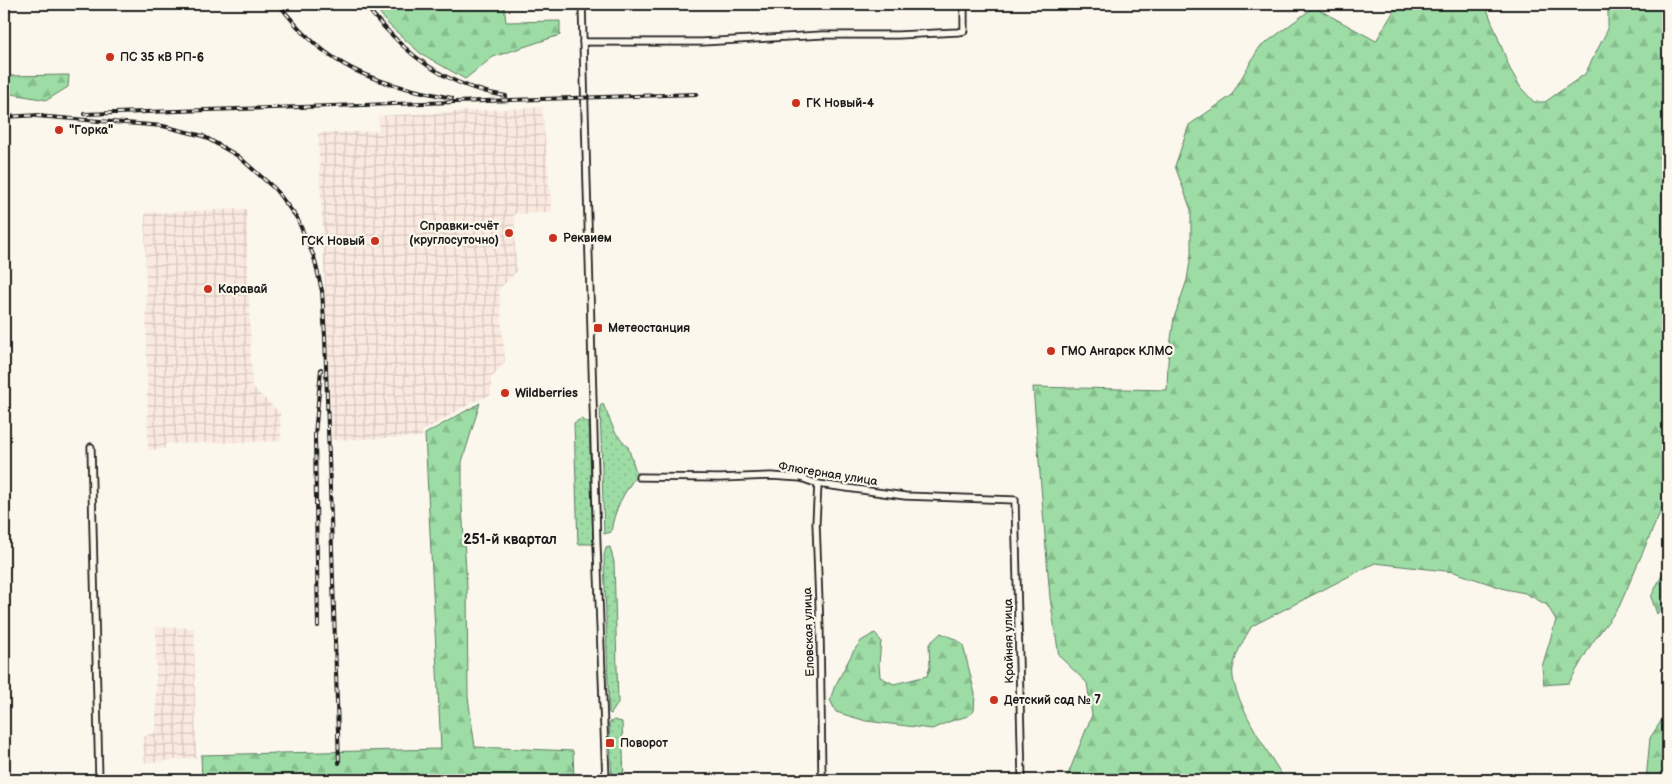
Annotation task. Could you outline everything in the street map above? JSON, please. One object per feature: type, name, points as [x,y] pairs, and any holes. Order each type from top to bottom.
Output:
[{"type":"street","points":[[582,4],[597,546],[606,780]]},
{"type":"street","points":[[582,42],[702,42],[822,35],[898,36],[964,31],[964,4]]},
{"type":"street","points":[[91,447],[99,780]]},
{"type":"street","name":"Флюгерная улица","points":[[638,478],[771,476],[801,478],[818,484],[905,496],[1015,500]]},
{"type":"street","name":"Еловская улица","points":[[818,484],[816,523],[820,629],[822,780]]},
{"type":"street","name":"Крайняя улица","points":[[1015,500],[1022,780]]},
{"type":"shaded area","points":[[542,107],[552,212],[514,214],[516,272],[499,289],[505,362],[491,379],[491,395],[475,401],[424,430],[421,437],[332,440],[318,133],[379,131],[378,116]]},
{"type":"shaded area","name":"Каравай","points":[[246,209],[252,387],[280,413],[281,441],[165,444],[165,449],[148,450],[145,213]]},
{"type":"shaded area","points":[[156,627],[194,628],[196,758],[145,763],[143,737],[156,732]]},
{"type":"green space","points":[[373,4],[504,4],[506,22],[560,21],[560,35],[493,57],[465,79],[420,53],[389,25]]},
{"type":"green space","points":[[1398,4],[1485,4],[1510,69],[1521,88],[1534,102],[1545,102],[1585,74],[1608,29],[1608,4],[1668,4],[1668,494],[1619,607],[1592,643],[1569,683],[1544,685],[1542,667],[1556,620],[1547,605],[1525,593],[1505,589],[1454,572],[1375,563],[1252,626],[1238,651],[1233,668],[1233,679],[1237,693],[1252,725],[1285,780],[1068,780],[1067,777],[1092,715],[1087,683],[1059,656],[1050,598],[1033,387],[1167,390],[1168,361],[1174,318],[1187,280],[1191,255],[1191,210],[1175,166],[1189,125],[1231,96],[1259,48],[1314,7],[1376,41]]},
{"type":"green space","points":[[69,75],[68,87],[47,100],[4,94],[4,76]]},
{"type":"green space","points":[[480,403],[462,462],[462,506],[467,587],[468,697],[475,747],[573,751],[574,780],[202,780],[201,755],[441,749],[425,434]]},
{"type":"green space","points":[[603,404],[615,432],[628,447],[637,475],[620,502],[614,516],[611,532],[604,534],[600,406]]},
{"type":"green space","points":[[581,419],[589,423],[593,544],[578,544],[574,423]]},
{"type":"green space","points":[[610,547],[614,562],[618,703],[611,714],[609,713],[604,556],[606,548]]},
{"type":"green space","points":[[1668,563],[1668,598],[1657,614],[1651,597]]},
{"type":"green space","points":[[875,633],[881,641],[880,677],[894,684],[927,676],[930,667],[929,644],[941,633],[957,640],[963,645],[975,694],[974,711],[968,716],[932,729],[866,721],[836,712],[830,700],[834,688],[861,641]]},
{"type":"green space","points":[[1667,712],[1668,780],[1646,780],[1650,738]]},
{"type":"green space","points":[[614,720],[622,722],[624,780],[612,780],[609,723]]},
{"type":"railway","points":[[279,4],[297,26],[316,44],[335,59],[355,70],[399,86],[452,98]]},
{"type":"railway","points":[[366,4],[400,44],[427,65],[456,82],[489,93],[506,96]]},
{"type":"railway","points":[[84,114],[697,94]]},
{"type":"railway","points":[[4,117],[41,115]]},
{"type":"railway","points":[[36,116],[163,126],[203,136],[238,156],[275,189],[297,218],[314,257],[322,291],[339,763]]},
{"type":"railway","points":[[318,626],[315,435],[321,369]]},
{"type":"place","name":"ПС 35 кВ РП-6","points":[[110,57]]},
{"type":"place","name":"ГК Новый-4","points":[[796,103]]},
{"type":"place","name":"\"Горка\"","points":[[59,130]]},
{"type":"place","name":"Справки-счёт (круглосуточно)","points":[[509,233]]},
{"type":"place","name":"Реквием","points":[[553,238]]},
{"type":"place","name":"ГСК Новый","points":[[375,241]]},
{"type":"place","name":"Каравай","points":[[208,289]]},
{"type":"place","name":"Метеостанция","points":[[598,328]]},
{"type":"place","name":"ГМО Ангарск КЛМС","points":[[1051,351]]},
{"type":"place","name":"Wildberries","points":[[505,393]]},
{"type":"place","name":"Детский сад № 7","points":[[994,700]]},
{"type":"place","name":"Поворот","points":[[610,743]]},
{"type":"district","name":"251-й квартал","points":[[510,539]]}]
